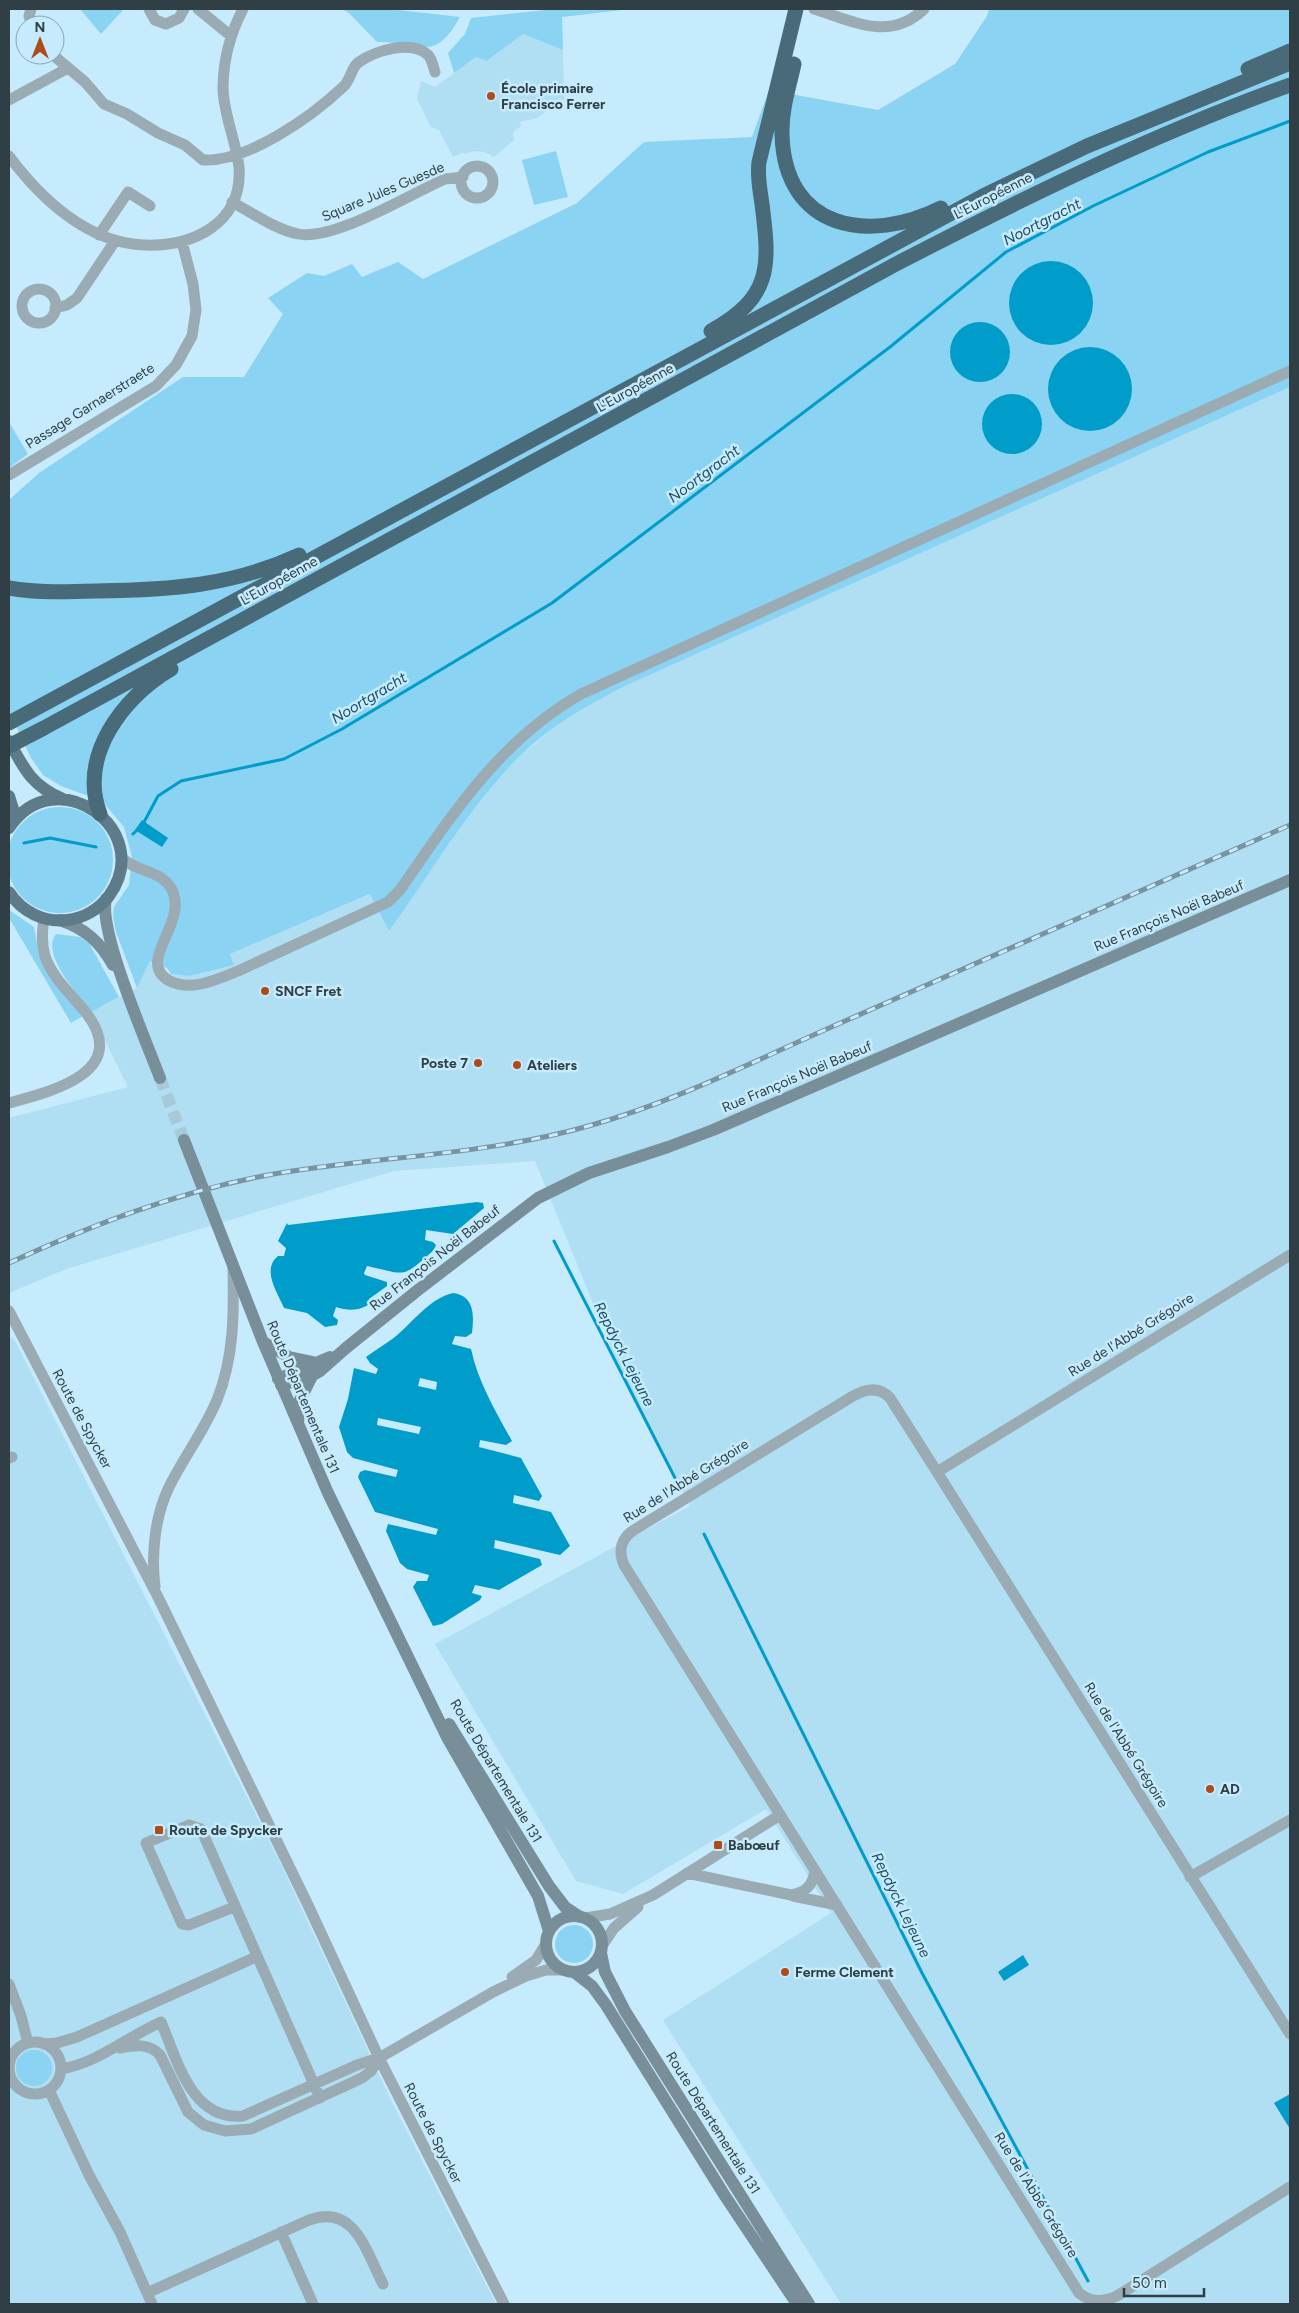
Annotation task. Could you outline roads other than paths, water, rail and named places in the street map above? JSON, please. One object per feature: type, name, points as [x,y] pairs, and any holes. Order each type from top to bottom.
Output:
[{"type":"highway","points":[[568,419],[723,324],[745,306],[758,290],[764,279],[767,257],[759,162],[796,9]]},
{"type":"highway","points":[[806,9],[783,114],[783,146],[787,166],[798,190],[815,209],[833,220],[868,228],[904,222],[934,212],[987,184],[1071,153]]},
{"type":"highway","points":[[1149,120],[1215,83],[1290,51]]},
{"type":"highway","name":"L'Européenne","points":[[27,710],[136,654],[901,239],[1071,153],[1290,63]]},
{"type":"highway","name":"L'Européenne","points":[[9,746],[896,264],[993,214],[1150,140],[1290,85]]},
{"type":"highway","points":[[9,588],[47,592],[111,591],[160,589],[217,583],[269,568],[391,515]]},
{"type":"highway","points":[[100,814],[94,789],[97,762],[106,737],[129,702],[152,681],[207,648],[276,601]]},
{"type":"highway","points":[[9,715],[27,710]]},
{"type":"highway","points":[[9,723],[27,710]]},
{"type":"main road","points":[[9,741],[34,781],[47,792],[65,800]]},
{"type":"main road","points":[[9,796],[13,809],[11,825]]},
{"type":"main road","points":[[11,825],[24,812],[36,804],[50,800],[65,800],[82,803],[100,814],[113,830],[121,857],[118,878],[106,899],[104,914],[127,991],[160,1078]]},
{"type":"main road","name":"Rue François Noël Babeuf","points":[[279,1382],[298,1382],[324,1368],[346,1348],[512,1216],[560,1186],[589,1173],[713,1130],[1290,880]]},
{"type":"main road","points":[[9,892],[22,907],[44,918],[60,920],[80,928],[94,938],[105,952],[127,991]]},
{"type":"main road","points":[[60,920],[84,916],[106,899]]},
{"type":"main road","name":"Route Départementale 131","points":[[184,1140],[233,1268],[299,1428],[356,1552],[452,1747],[538,1896],[548,1937]]},
{"type":"main road","points":[[263,1342],[277,1352],[294,1359],[322,1361]]},
{"type":"main road","name":"Rue François Noël Babeuf","points":[[279,1382],[292,1371],[322,1361],[346,1348]]},
{"type":"main road","name":"Rue François Noël Babeuf","points":[[299,1428],[300,1400],[312,1376]]},
{"type":"main road","name":"Route Départementale 131","points":[[410,1660],[549,1886],[565,1907],[582,1917]]},
{"type":"main road","points":[[582,1917],[593,1923],[599,1931],[602,1950],[590,1968],[568,1971],[550,1959],[548,1937],[562,1919],[582,1917]]},
{"type":"main road","name":"Route Départementale 131","points":[[602,1950],[606,1972],[625,2011],[809,2304]]},
{"type":"main road","name":"Route Départementale 131","points":[[568,1971],[587,1981],[606,2005],[730,2204],[797,2304]]},
{"type":"street","points":[[149,9],[155,20],[166,24],[179,18],[184,9]]},
{"type":"street","points":[[198,9],[231,36]]},
{"type":"street","points":[[9,156],[24,175],[65,214],[99,235],[115,241],[147,245],[182,242],[197,238],[212,228],[225,214],[232,202],[238,182],[236,154],[223,90],[225,63],[231,36],[243,9]]},
{"type":"street","points":[[814,9],[860,23],[886,28],[909,21],[924,9]]},
{"type":"street","points":[[64,65],[88,84],[104,104],[185,145],[200,159],[212,160],[255,147],[300,123],[344,86],[358,62],[376,54],[402,47],[418,50],[430,58],[435,72]]},
{"type":"street","points":[[9,100],[68,68]]},
{"type":"street","name":"Square Jules Guesde","points":[[232,202],[288,231],[303,234],[324,234],[340,229],[444,179],[463,176]]},
{"type":"street","points":[[99,235],[128,192],[150,206]]},
{"type":"street","points":[[55,308],[67,306],[77,298],[115,241]]},
{"type":"street","name":"Passage Garnaerstraete","points":[[9,475],[156,386],[176,365],[192,336],[196,310],[193,284],[182,242]]},
{"type":"street","points":[[121,857],[130,866],[158,875],[168,884],[176,905],[174,920],[158,957],[160,973],[174,983],[184,986],[202,983],[238,971],[388,902],[400,890],[460,804],[496,761],[532,727],[574,698],[609,680],[1290,372]]},
{"type":"street","points":[[118,878],[131,872],[151,873]]},
{"type":"street","points":[[9,1103],[75,1080],[89,1071],[97,1057],[98,1040],[93,1024],[46,961],[42,944],[44,918]]},
{"type":"street","name":"Rue de l'Abbé Grégoire","points":[[937,1472],[1290,1255]]},
{"type":"street","name":"Route de Spycker","points":[[156,1595],[154,1554],[161,1507],[172,1482],[214,1407],[228,1362],[234,1314],[233,1268]]},
{"type":"street","name":"Route de Spycker","points":[[9,1311],[12,1327],[156,1595],[308,1905],[379,2058],[504,2304]]},
{"type":"street","name":"Rue de l'Abbé Grégoire","points":[[1290,2034],[890,1398],[879,1390],[866,1390],[852,1396],[634,1530],[622,1542],[620,1554],[624,1565],[1077,2290],[1086,2298],[1097,2301],[1117,2296],[1290,2187]]},
{"type":"street","points":[[602,1950],[614,1928],[653,1895],[780,1815]]},
{"type":"street","points":[[1190,1877],[1290,1820]]},
{"type":"street","points":[[234,1907],[189,1925],[184,1925],[146,1843],[185,1826],[192,1825],[198,1827],[203,1832],[226,1882],[234,1907],[320,2098]]},
{"type":"street","points":[[787,1895],[806,1890],[811,1884],[815,1870]]},
{"type":"street","points":[[687,1873],[837,1905]]},
{"type":"street","points":[[582,1917],[610,1914],[653,1895]]},
{"type":"street","points":[[493,1992],[536,1960],[548,1937]]},
{"type":"street","points":[[77,2037],[69,2044],[60,2065],[58,2079],[49,2090],[38,2093],[27,2092],[16,2085],[11,2078],[9,2067],[12,2057],[19,2048],[28,2043],[57,2043],[77,2037],[256,1956]]},
{"type":"street","points":[[60,2065],[79,2065],[113,2049],[161,2022],[193,2094],[210,2109],[227,2115],[247,2115],[363,2063],[379,2058],[493,1992],[536,1972],[568,1971]]},
{"type":"street","points":[[9,1984],[21,2016],[28,2043]]},
{"type":"street","points":[[44,2044],[53,2050],[60,2065]]},
{"type":"street","points":[[113,2049],[136,2046],[154,2050],[162,2059],[185,2108],[200,2122],[219,2130],[235,2132],[251,2129],[365,2076],[379,2058]]},
{"type":"street","points":[[49,2090],[89,2176],[120,2232],[152,2304]]},
{"type":"street","points":[[147,2293],[281,2232],[318,2217],[329,2216],[343,2219],[355,2231],[383,2284]]},
{"type":"street","points":[[281,2232],[313,2304]]},
{"type":"waterway","name":"Noortgracht","points":[[143,824],[158,796],[181,781],[284,759],[342,729],[552,603],[890,347],[1006,252],[1093,206],[1208,152],[1290,121]]},
{"type":"waterway","name":"Noortgracht","points":[[133,834],[139,828]]},
{"type":"waterway","name":"Noortgracht","points":[[24,843],[50,838],[96,847]]},
{"type":"waterway","name":"Repdyck Lejeune","points":[[554,1241],[675,1478]]},
{"type":"waterway","name":"Repdyck Lejeune","points":[[704,1534],[922,1973],[1088,2281]]},
{"type":"tunnel","points":[[160,1078],[184,1140]]},
{"type":"railway","points":[[9,1263],[136,1211],[234,1182],[308,1169],[512,1143],[552,1135],[625,1115],[689,1091],[1290,825]]},
{"type":"place","name":"École primaire Francisco Ferrer","points":[[491,96]]},
{"type":"place","name":"SNCF Fret","points":[[265,991]]},
{"type":"place","name":"Poste 7","points":[[478,1063]]},
{"type":"place","name":"Ateliers","points":[[517,1065]]},
{"type":"place","name":"AD","points":[[1210,1789]]},
{"type":"place","name":"Route de Spycker","points":[[159,1830]]},
{"type":"place","name":"Babœuf","points":[[718,1845]]},
{"type":"place","name":"Ferme Clement","points":[[785,1972]]}]
